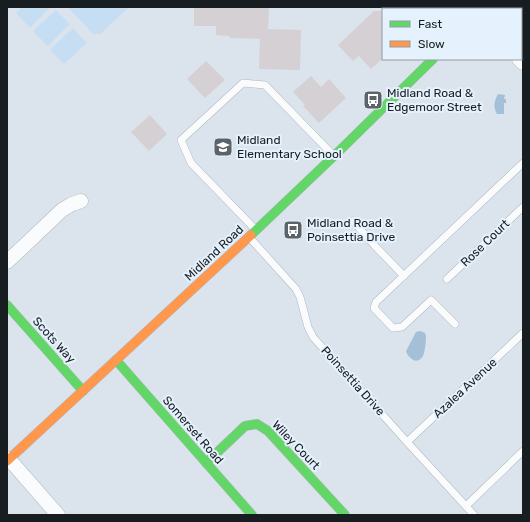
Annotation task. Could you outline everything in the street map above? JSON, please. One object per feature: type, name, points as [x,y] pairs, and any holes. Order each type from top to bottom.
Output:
[{"type":"main road","name":"Midland Road","points":[[8,460],[249,237],[432,60]]},
{"type":"main road","name":"Scots Way","points":[[7,305],[83,391]]},
{"type":"main road","name":"Somerset Road","points":[[116,360],[252,515]]},
{"type":"main road","name":"Wiley Court","points":[[206,463],[245,426],[257,424],[268,430],[345,515]]},
{"type":"street","points":[[7,262],[62,210],[81,201]]},
{"type":"street","points":[[8,460],[58,515]]},
{"type":"lane","points":[[256,230],[191,163],[181,140],[243,83],[265,85],[334,156]]},
{"type":"lane","points":[[455,324],[432,300],[402,327],[393,328],[374,308],[376,302],[523,163]]},
{"type":"lane","name":"Rose Court","points":[[447,280],[523,207]]},
{"type":"lane","points":[[353,221],[404,276]]},
{"type":"lane","name":"Poinsettia Drive","points":[[249,237],[296,288],[308,327],[313,337],[474,515]]},
{"type":"lane","name":"Azalea Avenue","points":[[407,442],[523,333]]},
{"type":"lane","points":[[466,506],[523,451]]},
{"type":"shaded area","points":[[22,7],[51,7],[30,28],[16,13]]},
{"type":"shaded area","points":[[68,7],[129,7],[100,34],[93,34]]},
{"type":"shaded area","points":[[56,10],[70,24],[48,46],[33,31]]},
{"type":"shaded area","points":[[73,28],[87,43],[64,64],[50,50]]},
{"type":"shaded area","points":[[498,94],[505,95],[504,99],[506,99],[506,103],[504,103],[504,114],[497,114],[495,109],[495,102]]},
{"type":"shaded area","points":[[420,331],[425,333],[426,336],[425,346],[423,356],[421,359],[416,361],[409,356],[406,351],[416,332]]},
{"type":"building","points":[[194,7],[269,7],[268,29],[301,30],[300,70],[259,69],[260,39],[230,38],[230,36],[216,35],[216,26],[194,26]]},
{"type":"building","points":[[374,11],[382,11],[382,59],[371,69],[359,56],[353,61],[338,45]]},
{"type":"building","points":[[206,61],[225,80],[205,98],[187,79]]},
{"type":"building","points":[[311,76],[321,87],[329,79],[346,98],[319,123],[303,106],[305,105],[293,92]]},
{"type":"building","points":[[150,115],[167,134],[149,151],[131,132]]},
{"type":"traffic: fast","points":[[251,235],[432,60]]},
{"type":"traffic: fast","points":[[7,305],[83,391]]},
{"type":"traffic: fast","points":[[116,360],[252,515]]},
{"type":"traffic: fast","points":[[206,463],[245,426],[257,424],[268,431],[345,515]]},
{"type":"traffic: slow","points":[[7,461],[251,235]]},
{"type":"place","name":"Midland Road & Edgemoor Street","points":[[373,100]]},
{"type":"place","name":"Midland Elementary School","points":[[223,147]]},
{"type":"place","name":"Midland Road & Poinsettia Drive","points":[[293,230]]}]
